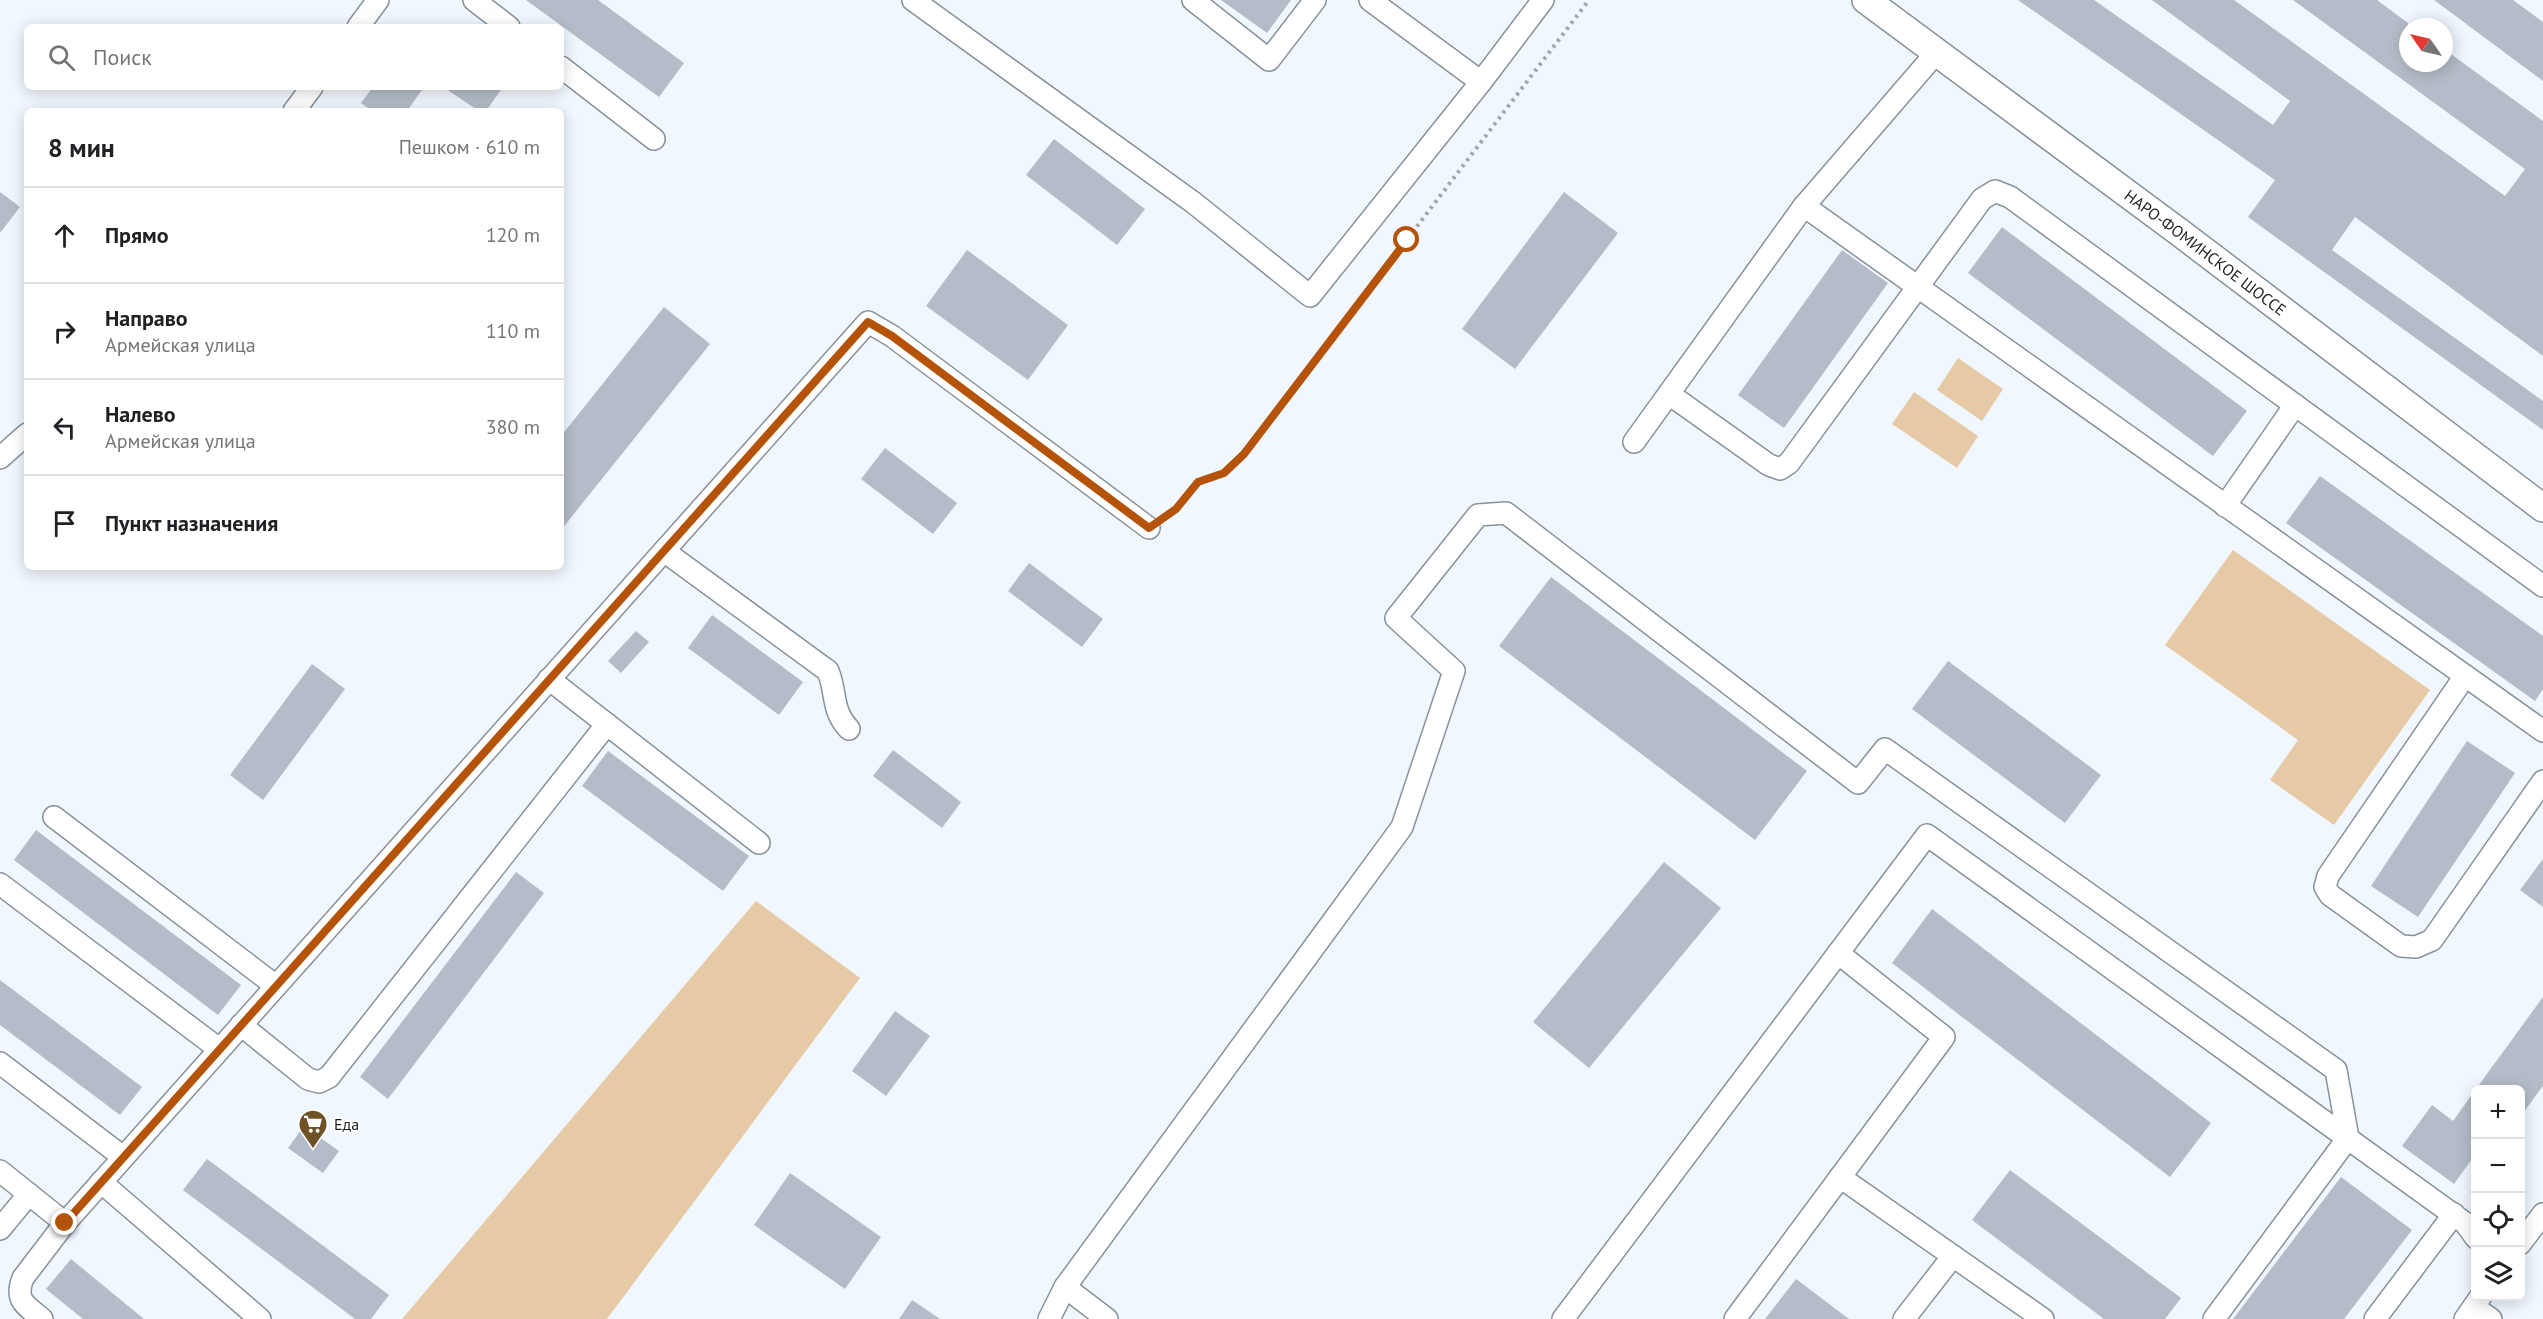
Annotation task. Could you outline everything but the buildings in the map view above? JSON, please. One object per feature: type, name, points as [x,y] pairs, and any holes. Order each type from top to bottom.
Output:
[{"type":"main road","name":"НАРО-ФОМИНСКОЕ ШОССЕ","points":[[1866,0],[2179,232],[2543,508]]},
{"type":"street","points":[[360,24],[378,0]]},
{"type":"street","points":[[474,0],[505,24]]},
{"type":"street","points":[[913,0],[1194,204],[1310,296],[1481,82],[1543,0]]},
{"type":"street","points":[[1193,0],[1269,60],[1316,0]]},
{"type":"street","points":[[1370,0],[1481,82]]},
{"type":"street","points":[[1634,442],[1804,206],[1936,53]]},
{"type":"street","points":[[564,69],[654,139]]},
{"type":"street","points":[[296,108],[310,90]]},
{"type":"street","points":[[1669,394],[1769,465],[1780,469],[1789,463],[1982,199],[1995,191],[2010,197],[2543,586]]},
{"type":"street","points":[[1804,206],[2543,731]]},
{"type":"street","points":[[42,1319],[24,1304],[19,1296],[19,1288],[28,1270],[65,1223],[868,322],[892,336],[1149,528]]},
{"type":"street","points":[[2225,506],[2295,405]]},
{"type":"street","points":[[0,459],[24,437]]},
{"type":"street","points":[[1050,1319],[1065,1287],[1402,827],[1454,671],[1396,618],[1478,515],[1506,513],[1858,783],[1885,749],[2336,1070],[2348,1138],[2214,1319]]},
{"type":"street","points":[[664,551],[828,671],[840,719],[849,729]]},
{"type":"street","points":[[2466,676],[2328,876],[2325,887],[2330,896],[2401,946],[2416,947],[2432,940],[2543,781]]},
{"type":"street","points":[[549,679],[759,843]]},
{"type":"street","points":[[241,1025],[308,1079],[319,1082],[329,1077],[607,724]]},
{"type":"street","points":[[54,817],[276,986]]},
{"type":"street","points":[[1563,1319],[1927,835],[2454,1214],[2465,1223],[2471,1232]]},
{"type":"street","points":[[0,884],[219,1049]]},
{"type":"street","points":[[1735,1319],[1944,1037],[1838,952]]},
{"type":"street","points":[[0,1063],[123,1157]]},
{"type":"street","points":[[0,1171],[65,1223]]},
{"type":"street","points":[[1840,1178],[2043,1319]]},
{"type":"street","points":[[101,1182],[260,1319]]},
{"type":"street","points":[[0,1229],[29,1194]]},
{"type":"street","points":[[2375,1319],[2454,1214]]},
{"type":"street","points":[[2525,1237],[2543,1214]]},
{"type":"street","points":[[1904,1319],[1953,1256]]},
{"type":"street","points":[[1065,1287],[1107,1319]]},
{"type":"path","points":[[1149,528],[1176,509],[1198,482],[1224,473],[1244,454],[1589,0]]},
{"type":"shaded area","points":[[1958,358],[2003,389],[1982,421],[1937,390]]},
{"type":"shaded area","points":[[1914,392],[1978,436],[1957,468],[1892,424]]},
{"type":"shaded area","points":[[2233,550],[2430,690],[2334,825],[2270,780],[2298,740],[2165,645]]},
{"type":"shaded area","points":[[756,901],[860,978],[607,1319],[402,1319]]},
{"type":"place","name":"Еда","points":[[313,1150]]},
{"type":"route","points":[[65,1223],[868,322],[892,336],[1149,528],[1176,509],[1188,491],[1198,482],[1224,473],[1244,454],[1407,240]]}]
